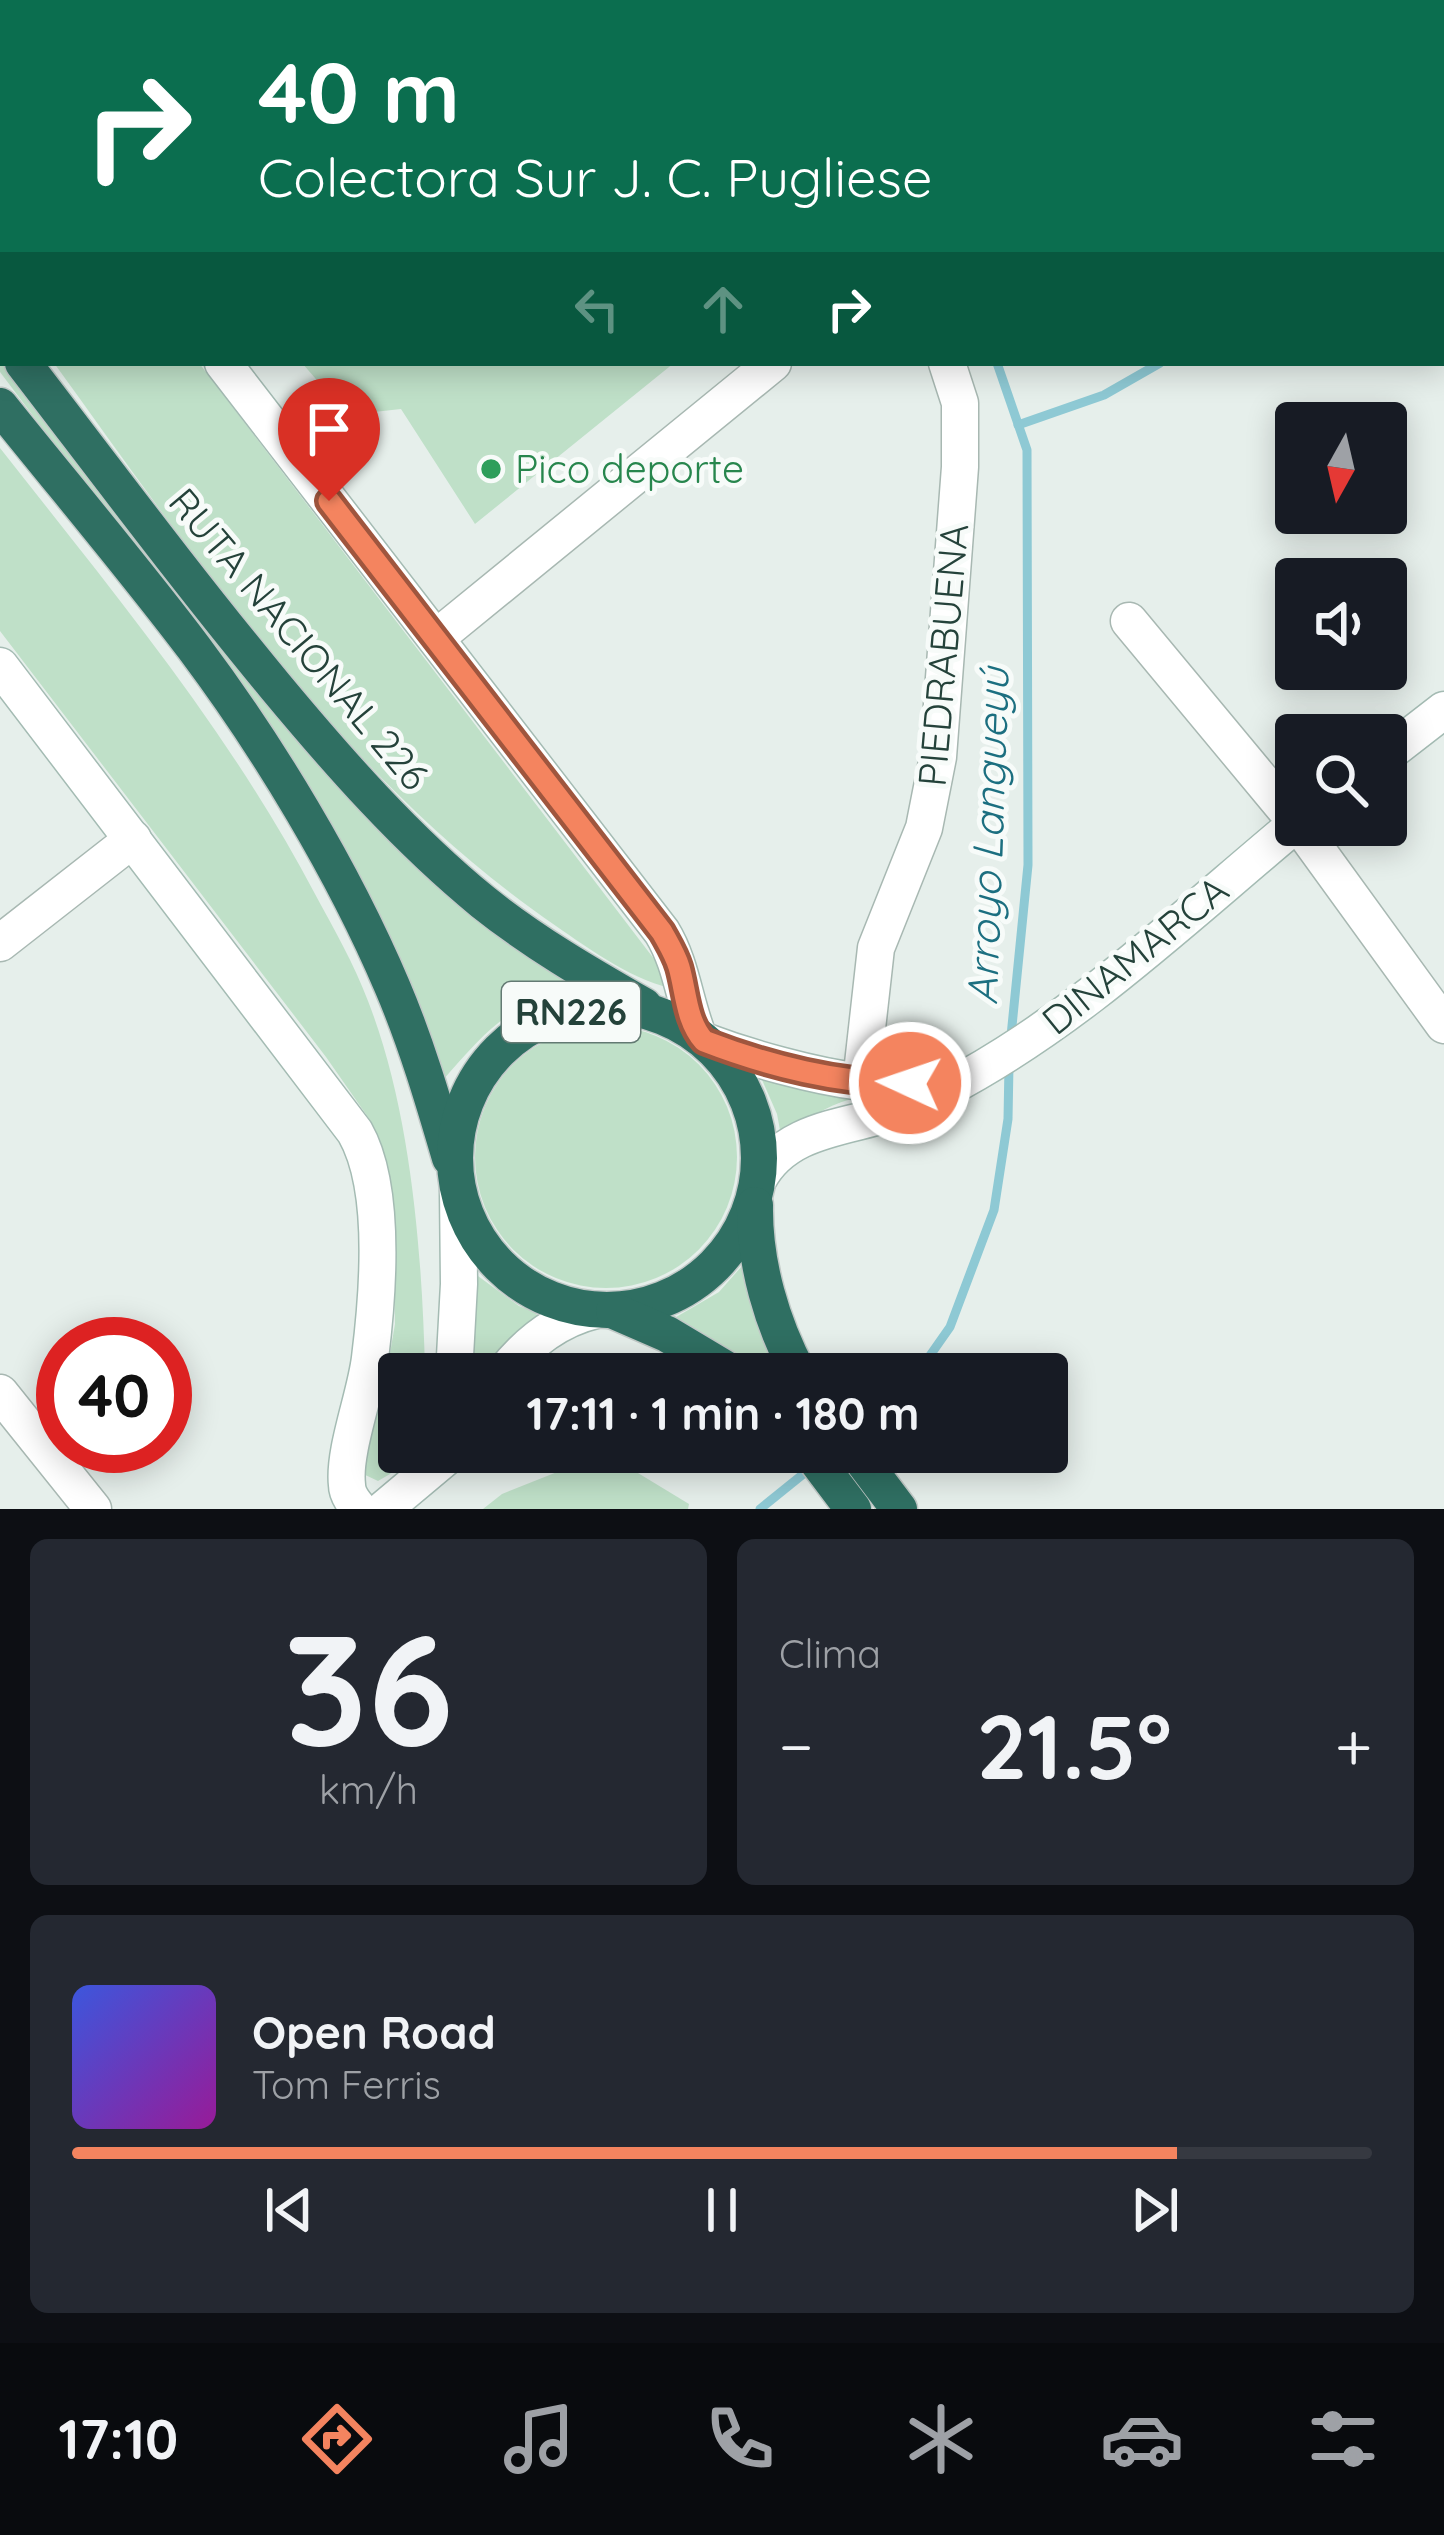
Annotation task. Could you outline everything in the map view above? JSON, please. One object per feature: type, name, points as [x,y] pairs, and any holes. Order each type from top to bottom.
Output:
[{"type":"highway","name":"RUTA NACIONAL 226","points":[[25,366],[231,633],[395,821],[525,934],[700,1037],[725,1063],[748,1103],[759,1148],[754,1223],[767,1288],[789,1353]]},
{"type":"highway","name":"RUTA NACIONAL 226","points":[[0,406],[195,649],[314,834],[391,984],[415,1044],[468,1222],[485,1250],[534,1291],[644,1322],[698,1353]]},
{"type":"highway","name":"RUTA NACIONAL 226","points":[[457,1184],[456,1138],[466,1100],[486,1066],[513,1038],[547,1018],[585,1008],[625,1007],[662,1017]]},
{"type":"highway","name":"RUTA NACIONAL 226","points":[[603,1310],[643,1306],[674,1295],[702,1277],[725,1255],[743,1227],[756,1188]]},
{"type":"highway","points":[[826,1473],[845,1498]]},
{"type":"highway","points":[[872,1473],[899,1509]]},
{"type":"street","points":[[226,366],[662,932],[678,963],[700,1037],[861,1082],[968,1077]]},
{"type":"street","points":[[436,638],[769,366]]},
{"type":"street","name":"PIEDRABUENA","points":[[861,1082],[876,948],[924,828],[938,757],[960,467],[960,403],[948,366]]},
{"type":"street","points":[[1129,621],[1275,797]]},
{"type":"street","points":[[0,666],[355,1132],[370,1166],[376,1277],[370,1360],[346,1489],[359,1509]]},
{"type":"street","points":[[1407,738],[1444,710]]},
{"type":"street","points":[[0,943],[133,839]]},
{"type":"street","name":"DINAMARCA","points":[[756,1188],[765,1167],[778,1154],[810,1135],[900,1110],[968,1077],[1053,1025],[1275,842]]},
{"type":"street","points":[[1313,846],[1444,1025]]},
{"type":"street","points":[[455,1353],[457,1184]]},
{"type":"street","points":[[520,1353],[571,1316],[603,1310]]},
{"type":"street","points":[[0,1393],[93,1509]]},
{"type":"street","points":[[384,1509],[418,1473]]},
{"type":"green space","points":[[0,366],[6,366],[217,636],[528,948],[575,988],[532,1002],[500,1021],[443,1080],[238,687]]},
{"type":"green space","points":[[56,366],[201,366],[677,989],[630,973],[569,935],[480,869],[410,806],[281,667]]},
{"type":"green space","name":"Pico deporte","points":[[305,366],[670,366],[475,524],[401,409],[347,415]]},
{"type":"green space","points":[[0,448],[208,720],[282,834],[350,960],[383,1044],[404,1135],[421,1278],[424,1353],[390,1353],[394,1276],[379,1142],[370,1120],[0,631]]},
{"type":"green space","points":[[606,1026],[656,1036],[699,1064],[727,1107],[737,1157],[727,1207],[699,1250],[656,1278],[606,1288],[556,1278],[513,1250],[485,1207],[475,1157],[485,1107],[513,1064],[556,1036]]},
{"type":"green space","points":[[756,1066],[898,1089],[836,1104],[782,1141],[777,1114]]},
{"type":"green space","points":[[749,1258],[780,1353],[731,1353],[671,1320],[719,1292]]},
{"type":"green space","points":[[467,1268],[519,1306],[535,1312],[540,1320],[502,1353],[472,1353]]},
{"type":"green space","points":[[378,1403],[378,1473],[391,1473],[378,1481],[359,1472]]},
{"type":"green space","points":[[555,1473],[638,1473],[689,1504],[688,1509],[483,1509],[502,1494]]},
{"type":"waterway","name":"Arroyo Langueyú","points":[[998,366],[1027,450],[1028,865],[1011,1036]]},
{"type":"waterway","points":[[1018,425],[1104,395],[1155,366]]},
{"type":"waterway","name":"Arroyo Langueyú","points":[[932,1353],[950,1327],[994,1210],[1008,1119],[1009,1065]]},
{"type":"waterway","name":"Arroyo Langueyú","points":[[760,1509],[805,1473]]},
{"type":"place","name":"Pico deporte","points":[[491,469]]},
{"type":"route","points":[[329,501],[662,932],[678,963],[691,1016],[704,1041],[831,1077],[910,1083]]}]
